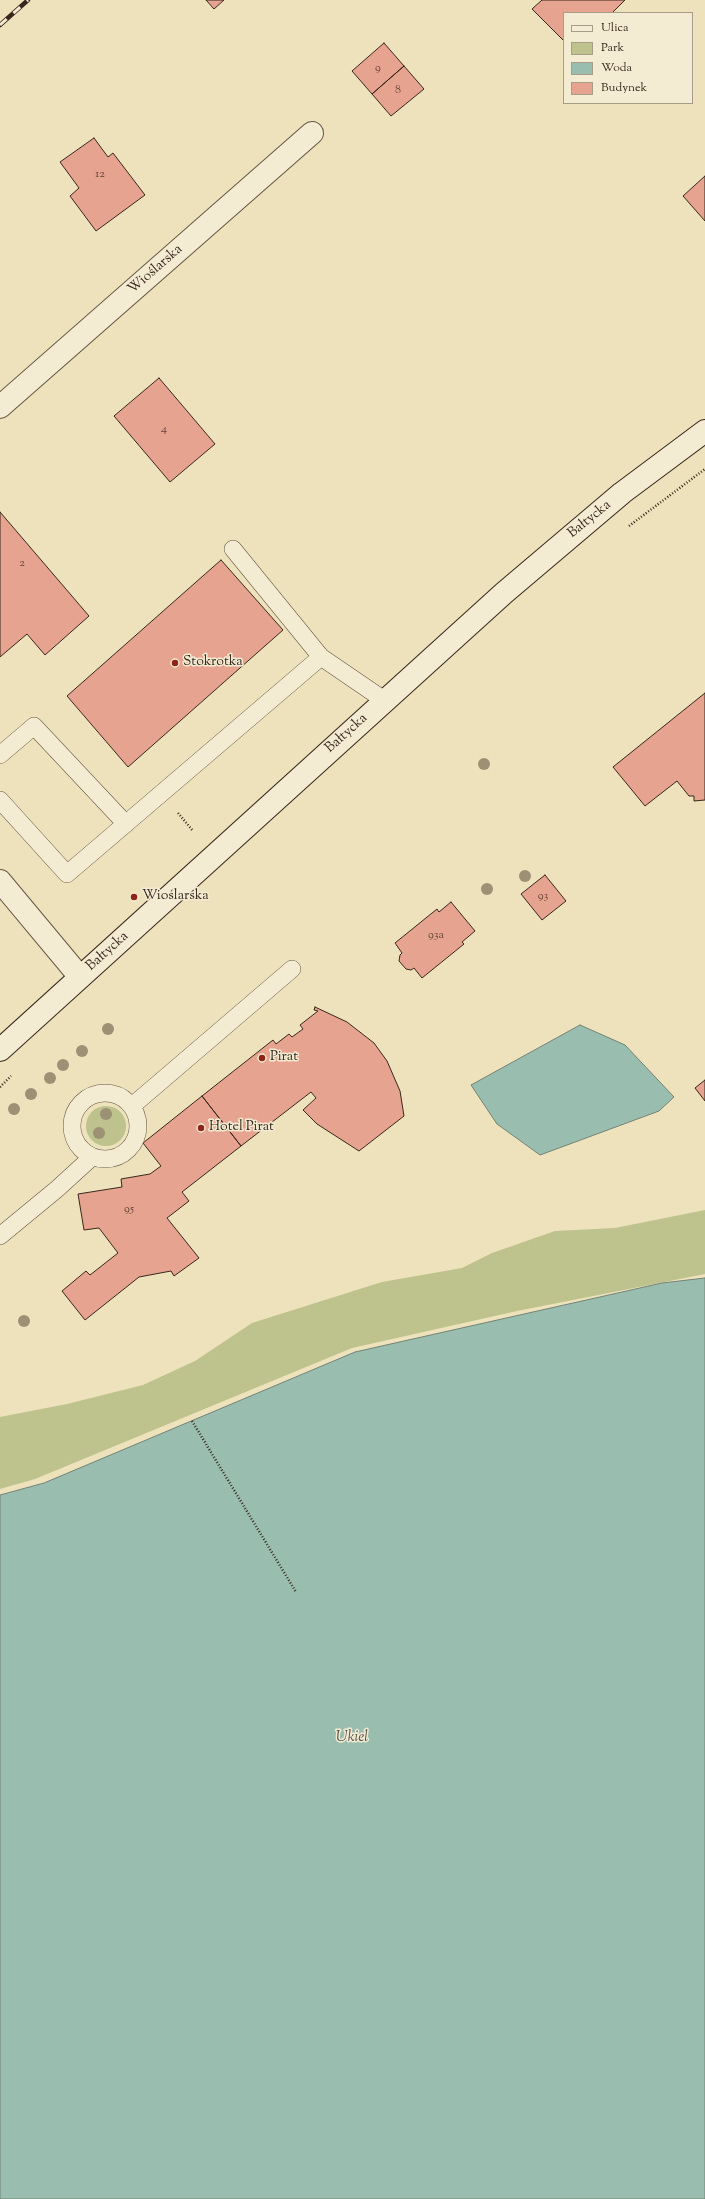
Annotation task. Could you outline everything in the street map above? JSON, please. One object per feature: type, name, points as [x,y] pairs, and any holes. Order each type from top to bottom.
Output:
[{"type":"main road","name":"Wioślarska","points":[[0,407],[312,133]]},
{"type":"main road","name":"Bałtycka","points":[[0,1050],[384,700],[567,538],[622,493],[705,431]]},
{"type":"main road","points":[[0,881],[80,977]]},
{"type":"lane","points":[[233,548],[321,657],[384,700]]},
{"type":"lane","points":[[0,800],[67,874],[321,657]]},
{"type":"lane","points":[[0,755],[34,726],[126,824]]},
{"type":"lane","points":[[132,1106],[292,969]]},
{"type":"lane","points":[[102,1092],[113,1093],[124,1098],[132,1106],[137,1115],[138,1126],[136,1137],[131,1146],[123,1154],[103,1160],[92,1157],[83,1151],[75,1142],[71,1121],[75,1110],[82,1101],[91,1095],[102,1092]]},
{"type":"lane","points":[[0,1236],[57,1189],[92,1157]]},
{"type":"path","points":[[175,810],[193,831]]},
{"type":"path","points":[[192,1421],[296,1592]]},
{"type":"green space","points":[[102,1106],[110,1106],[117,1109],[123,1115],[126,1126],[123,1137],[117,1143],[110,1146],[102,1146],[95,1143],[89,1137],[86,1130],[86,1122],[89,1115],[95,1109]]},
{"type":"green space","points":[[705,1210],[705,1274],[517,1311],[352,1348],[35,1479],[0,1489],[0,1417],[67,1404],[143,1385],[195,1361],[252,1323],[382,1282],[462,1268],[492,1253],[555,1231],[615,1228]]},
{"type":"water","points":[[580,1025],[625,1045],[674,1097],[659,1111],[540,1155],[497,1124],[471,1085]]},
{"type":"water","name":"Ukiel","points":[[705,1278],[705,2199],[0,2199],[0,1495],[44,1483],[355,1352],[662,1283]]},
{"type":"building","points":[[206,0],[224,0],[214,9]]},
{"type":"building","points":[[542,0],[625,0],[613,12],[563,12],[563,40],[532,9]]},
{"type":"building","points":[[384,43],[404,66],[372,94],[352,71]]},
{"type":"building","points":[[404,66],[424,89],[391,116],[372,94]]},
{"type":"building","points":[[94,138],[108,157],[113,153],[145,195],[96,231],[70,196],[79,188],[60,162]]},
{"type":"building","points":[[705,176],[705,221],[683,196]]},
{"type":"building","points":[[159,378],[215,444],[170,482],[114,416]]},
{"type":"building","points":[[0,512],[89,616],[45,655],[27,634],[0,657]]},
{"type":"building","name":"Stokrotka","points":[[221,560],[283,630],[128,767],[67,696]]},
{"type":"building","points":[[705,693],[705,800],[694,801],[694,796],[689,796],[677,781],[645,806],[613,767]]},
{"type":"building","points":[[545,875],[566,901],[542,920],[521,894]]},
{"type":"building","points":[[451,902],[475,931],[462,942],[464,944],[422,978],[414,968],[411,970],[406,969],[399,961],[402,953],[395,943],[437,909],[439,912]]},
{"type":"building","points":[[315,1007],[347,1022],[374,1043],[387,1061],[400,1091],[404,1116],[359,1151],[317,1124],[303,1110],[316,1098],[311,1092],[241,1146],[202,1096],[273,1040],[276,1044],[289,1034],[292,1037],[303,1029],[300,1025],[318,1011],[314,1010]]},
{"type":"building","points":[[705,1080],[705,1101],[695,1088]]},
{"type":"building","points":[[202,1096],[241,1146],[182,1192],[189,1201],[167,1218],[199,1258],[174,1276],[171,1271],[139,1277],[85,1320],[62,1291],[86,1271],[90,1275],[118,1253],[99,1228],[84,1230],[78,1194],[122,1187],[121,1179],[150,1174],[161,1166],[143,1143]]},
{"type":"railway","points":[[0,25],[28,0]]},
{"type":"place","name":"Stokrotka","points":[[175,663]]},
{"type":"place","name":"Wioślarska","points":[[134,897]]},
{"type":"place","name":"Pirat","points":[[262,1058]]},
{"type":"place","name":"Hotel Pirat","points":[[201,1128]]}]
